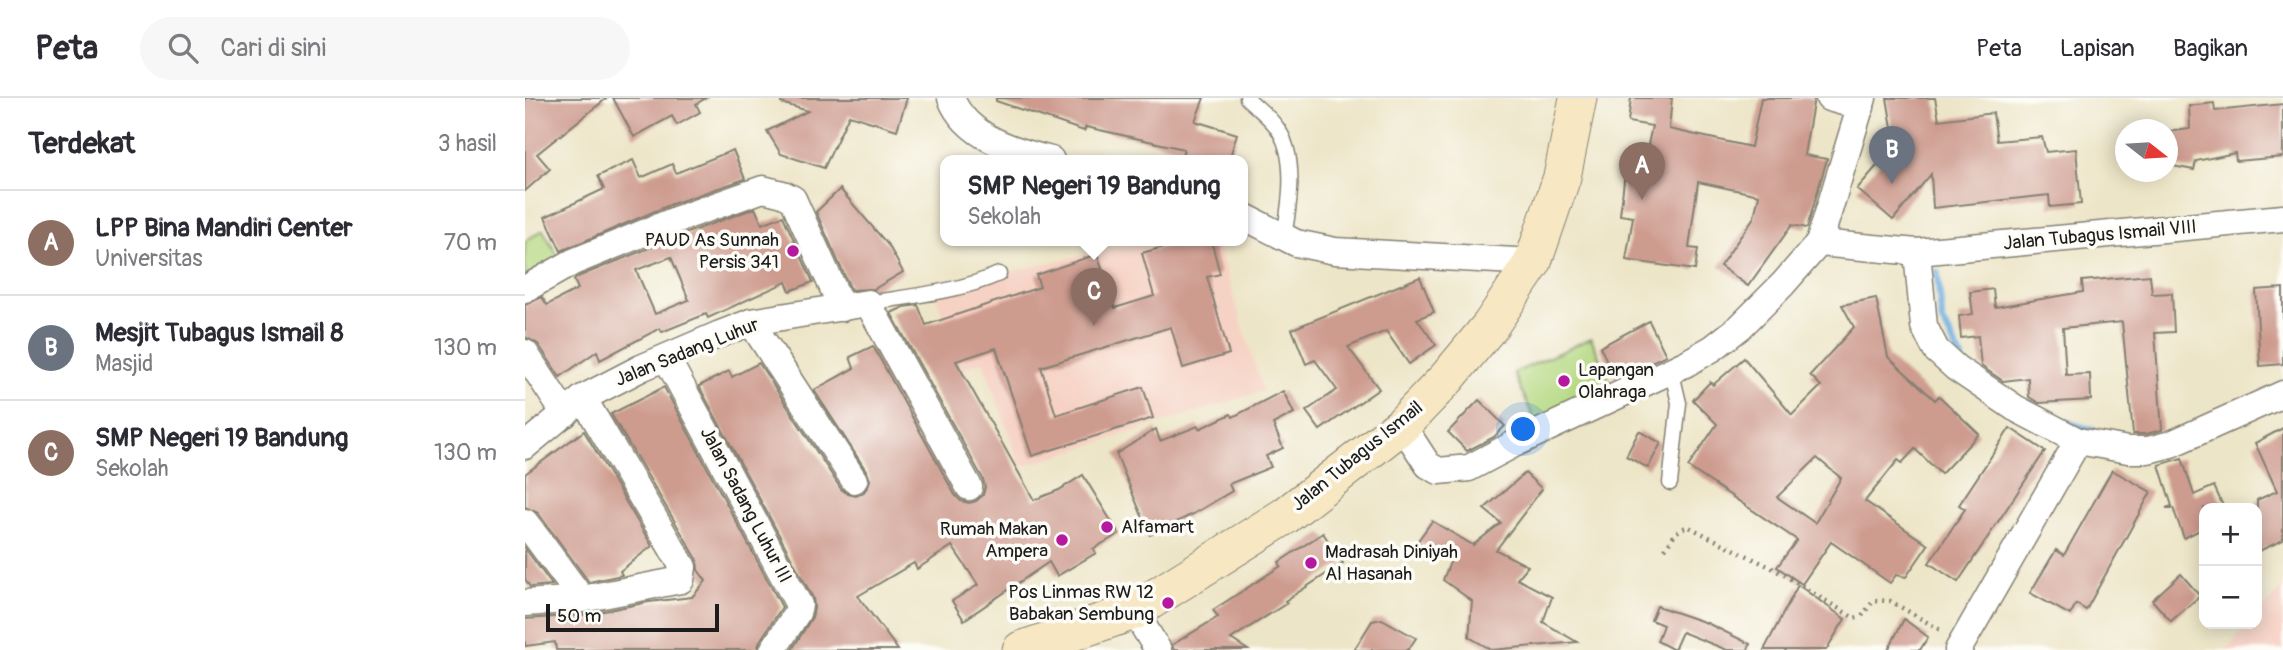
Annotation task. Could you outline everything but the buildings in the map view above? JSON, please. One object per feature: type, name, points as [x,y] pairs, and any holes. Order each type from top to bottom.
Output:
[{"type":"main road","name":"Jalan Tubagus Ismail","points":[[1021,650],[1134,611],[1285,516],[1402,425],[1447,378],[1490,326],[1533,262],[1562,177],[1577,98]]},
{"type":"street","points":[[951,98],[954,107],[982,135],[1035,155]]},
{"type":"street","points":[[1402,425],[1428,466],[1439,471],[1469,468],[1713,348],[1783,284],[1819,243],[1862,102],[1829,98]]},
{"type":"street","points":[[525,289],[573,262],[678,219],[763,190],[793,199],[842,308]]},
{"type":"street","points":[[1248,218],[1296,243],[1335,251],[1533,262]]},
{"type":"street","name":"Jalan Tubagus Ismail VIII","points":[[1819,243],[1917,252],[2283,218]]},
{"type":"street","points":[[1917,252],[1924,326],[1936,350],[1955,368],[2015,408],[2078,441],[2128,450],[2148,450],[2171,444],[2283,394]]},
{"type":"street","points":[[868,303],[969,487]]},
{"type":"street","name":"Jalan Sadang Luhur","points":[[525,446],[574,406],[641,368],[751,322],[868,303]]},
{"type":"street","points":[[751,322],[854,480]]},
{"type":"street","points":[[525,353],[574,406],[683,567],[684,573],[681,580],[582,599],[525,603]]},
{"type":"street","name":"Jalan Sadang Luhur III","points":[[667,359],[799,605],[797,613],[773,650]]},
{"type":"street","points":[[1960,647],[2078,441]]},
{"type":"street","points":[[525,522],[582,599]]},
{"type":"street","points":[[1134,611],[1157,650]]},
{"type":"lane","points":[[1247,98],[1276,126],[1287,148],[1291,198],[1283,236]]},
{"type":"lane","points":[[868,303],[978,284],[999,274]]},
{"type":"lane","points":[[1671,369],[1679,403],[1671,483]]},
{"type":"path","points":[[1665,549],[1678,531],[1689,527],[1775,569],[1854,618],[1862,617],[1874,600],[1881,599],[1901,608],[1960,647]]},
{"type":"shaded area","points":[[1123,246],[1218,246],[1263,391],[1021,467],[983,362],[962,369],[933,289]]},
{"type":"shaded area","points":[[2283,586],[2283,650],[2226,650],[2245,629],[2262,629],[2262,609]]},
{"type":"green space","points":[[543,230],[559,258],[525,277],[525,241]]},
{"type":"green space","name":"Lapangan Olahraga","points":[[1591,338],[1613,389],[1536,424],[1514,373]]},
{"type":"waterway","points":[[1937,272],[1942,320],[1962,359]]},
{"type":"waterway","points":[[2069,423],[2094,431]]},
{"type":"place","name":"Mesjit Tubagus Ismail 8","points":[[1892,184]]},
{"type":"place","name":"LPP Bina Mandiri Center","points":[[1642,200]]},
{"type":"place","name":"PAUD As Sunnah Persis 341","points":[[793,251]]},
{"type":"place","name":"SMP Negeri 19 Bandung","points":[[1094,326]]},
{"type":"place","name":"Lapangan Olahraga","points":[[1564,381]]},
{"type":"place","name":"Alfamart","points":[[1107,527]]},
{"type":"place","name":"Rumah Makan Ampera","points":[[1062,540]]},
{"type":"place","name":"Madrasah Diniyah Al Hasanah","points":[[1311,563]]},
{"type":"place","name":"Pos Linmas RW 12 Babakan Sembung","points":[[1168,603]]}]
